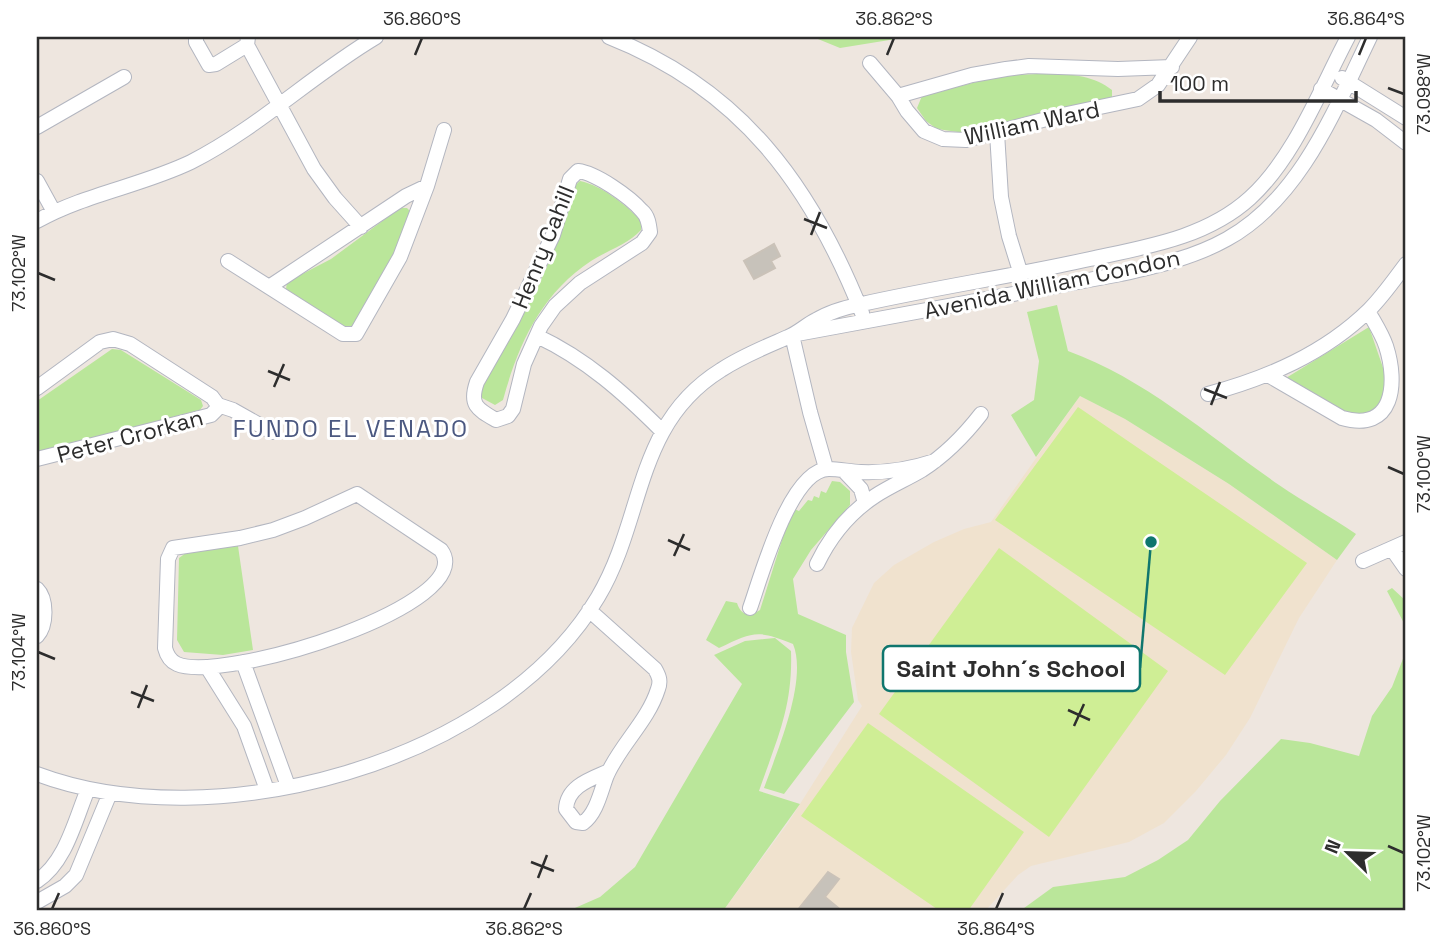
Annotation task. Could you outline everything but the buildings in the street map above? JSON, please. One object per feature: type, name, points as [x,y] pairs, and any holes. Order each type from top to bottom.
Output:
[{"type":"street","points":[[196,37],[196,42],[209,65],[216,64],[247,41],[318,175],[361,227]]},
{"type":"street","points":[[37,221],[54,212],[190,162],[233,138],[317,75],[376,37]]},
{"type":"street","points":[[609,37],[663,63],[702,87],[738,117],[773,152],[810,206],[866,323]]},
{"type":"street","name":"William Ward","points":[[870,63],[919,126],[932,136],[966,140],[1138,99],[1158,85],[1190,37]]},
{"type":"street","name":"Avenida William Condon","points":[[37,775],[88,789],[145,797],[191,798],[267,790],[345,774],[391,758],[469,719],[533,673],[563,643],[589,610],[606,583],[623,542],[648,461],[662,431],[688,396],[710,377],[757,349],[792,335],[819,318],[859,304],[1021,274],[1158,244],[1197,231],[1224,218],[1251,197],[1274,172],[1295,139],[1348,37]]},
{"type":"street","name":"Avenida William Condon","points":[[792,335],[1121,274],[1170,262],[1211,247],[1239,232],[1264,213],[1286,190],[1304,163],[1370,37]]},
{"type":"street","name":"William Ward","points":[[898,96],[972,75],[1029,66],[1118,69],[1172,66]]},
{"type":"street","points":[[1330,71],[1406,118]]},
{"type":"street","points":[[37,127],[124,77]]},
{"type":"street","points":[[1321,89],[1376,120],[1406,143]]},
{"type":"street","points":[[228,261],[343,334],[356,334],[400,257],[427,186],[444,130]]},
{"type":"street","points":[[997,133],[1001,197],[1009,236],[1027,292]]},
{"type":"street","name":"Henry Cahill","points":[[578,171],[585,172],[613,188],[643,212],[650,232],[642,243],[580,283],[555,306],[537,336],[524,364],[509,416],[496,419],[479,410],[472,398],[477,382],[513,319],[553,234],[570,179],[578,171]]},
{"type":"street","points":[[37,181],[54,212]]},
{"type":"street","points":[[269,287],[406,196],[427,186]]},
{"type":"street","points":[[1208,394],[1268,375],[1335,338],[1368,311],[1406,264]]},
{"type":"street","points":[[1268,375],[1342,418],[1365,421],[1381,413],[1392,393],[1391,365],[1385,344],[1368,311]]},
{"type":"street","points":[[792,335],[826,468]]},
{"type":"street","name":"Henry Cahill","points":[[537,336],[561,347],[621,390],[662,431]]},
{"type":"street","name":"Peter Crorkan","points":[[37,388],[100,342],[119,339],[215,399],[218,405],[211,415],[37,459]]},
{"type":"street","name":"Peter Crorkan","points":[[218,405],[233,410],[272,432]]},
{"type":"street","points":[[817,564],[832,537],[865,503],[935,461],[960,439],[981,414]]},
{"type":"street","points":[[750,608],[786,509],[807,482],[826,468],[844,471],[896,471],[935,461]]},
{"type":"street","points":[[844,471],[861,489],[865,503]]},
{"type":"street","points":[[357,494],[435,545],[445,555],[445,568],[433,584],[383,618],[324,642],[243,662],[207,667],[179,665],[170,660],[165,648],[168,559],[170,552],[178,546],[240,538],[273,530],[357,494]]},
{"type":"street","points":[[1363,561],[1406,541]]},
{"type":"street","points":[[1392,549],[1406,569]]},
{"type":"street","points":[[37,589],[42,594],[44,604],[43,626],[37,636]]},
{"type":"street","points":[[589,610],[655,669],[660,682],[657,694],[644,718],[609,771]]},
{"type":"street","points":[[243,662],[288,786]]},
{"type":"street","points":[[207,667],[244,726],[267,790]]},
{"type":"street","points":[[37,881],[50,871],[60,857],[88,789]]},
{"type":"street","points":[[37,902],[65,886],[76,876],[110,793]]},
{"type":"shaded area","points":[[1080,396],[1125,419],[1229,484],[1337,560],[1299,618],[1250,718],[1226,755],[1164,823],[1129,842],[1031,866],[1018,875],[985,911],[723,911],[788,823],[862,706],[858,700],[851,652],[852,628],[874,583],[894,565],[934,542],[964,529],[991,522]]},
{"type":"green space","points":[[813,37],[908,37],[840,48]]},
{"type":"green space","points":[[1003,75],[1074,75],[1101,83],[1112,90],[1112,97],[1110,100],[965,133],[937,129],[926,121],[917,108],[922,96]]},
{"type":"green space","points":[[580,181],[605,191],[620,202],[641,220],[641,230],[591,261],[558,289],[534,322],[516,360],[503,400],[495,405],[482,398],[481,386],[538,287],[560,235],[573,187]]},
{"type":"green space","points":[[400,208],[410,211],[397,252],[354,328],[339,328],[286,289],[287,282],[331,259]]},
{"type":"green space","points":[[1057,305],[1068,351],[1097,363],[1151,393],[1279,485],[1356,534],[1337,560],[1229,484],[1125,419],[1080,396],[1036,457],[1011,415],[1034,400],[1039,361],[1027,312]]},
{"type":"green space","points":[[1369,327],[1389,385],[1380,407],[1366,417],[1348,413],[1286,378]]},
{"type":"green space","points":[[112,349],[121,350],[201,400],[203,406],[200,410],[37,452],[37,401]]},
{"type":"green space","points":[[1078,407],[1307,563],[1225,675],[995,520]]},
{"type":"green space","points":[[832,481],[840,482],[850,491],[850,505],[811,550],[793,579],[798,614],[846,635],[854,702],[784,794],[764,788],[794,696],[797,659],[793,644],[763,634],[748,636],[719,648],[706,640],[726,601],[737,603],[746,614],[760,610],[792,508],[799,511],[808,500],[812,501],[814,496],[819,498],[821,491],[826,493]]},
{"type":"green space","points":[[238,546],[253,650],[223,655],[184,652],[177,640],[179,558],[190,550]]},
{"type":"green space","points":[[999,548],[1168,671],[1049,837],[879,714]]},
{"type":"green space","points":[[1392,588],[1406,601],[1406,627],[1387,591]]},
{"type":"green space","points":[[775,638],[791,651],[791,671],[778,739],[759,791],[800,804],[723,911],[568,911],[600,897],[635,867],[742,684],[714,655],[745,641]]},
{"type":"green space","points":[[1406,651],[1406,911],[1020,911],[1053,887],[1125,877],[1158,860],[1188,840],[1220,801],[1281,739],[1310,743],[1359,756],[1372,716],[1392,687]]},
{"type":"green space","points":[[868,723],[1024,832],[968,911],[940,911],[801,816]]},
{"type":"place","name":"Saint John´s School","points":[[1151,542]]},
{"type":"district","name":"FUNDO EL VENADO","points":[[351,428]]}]
